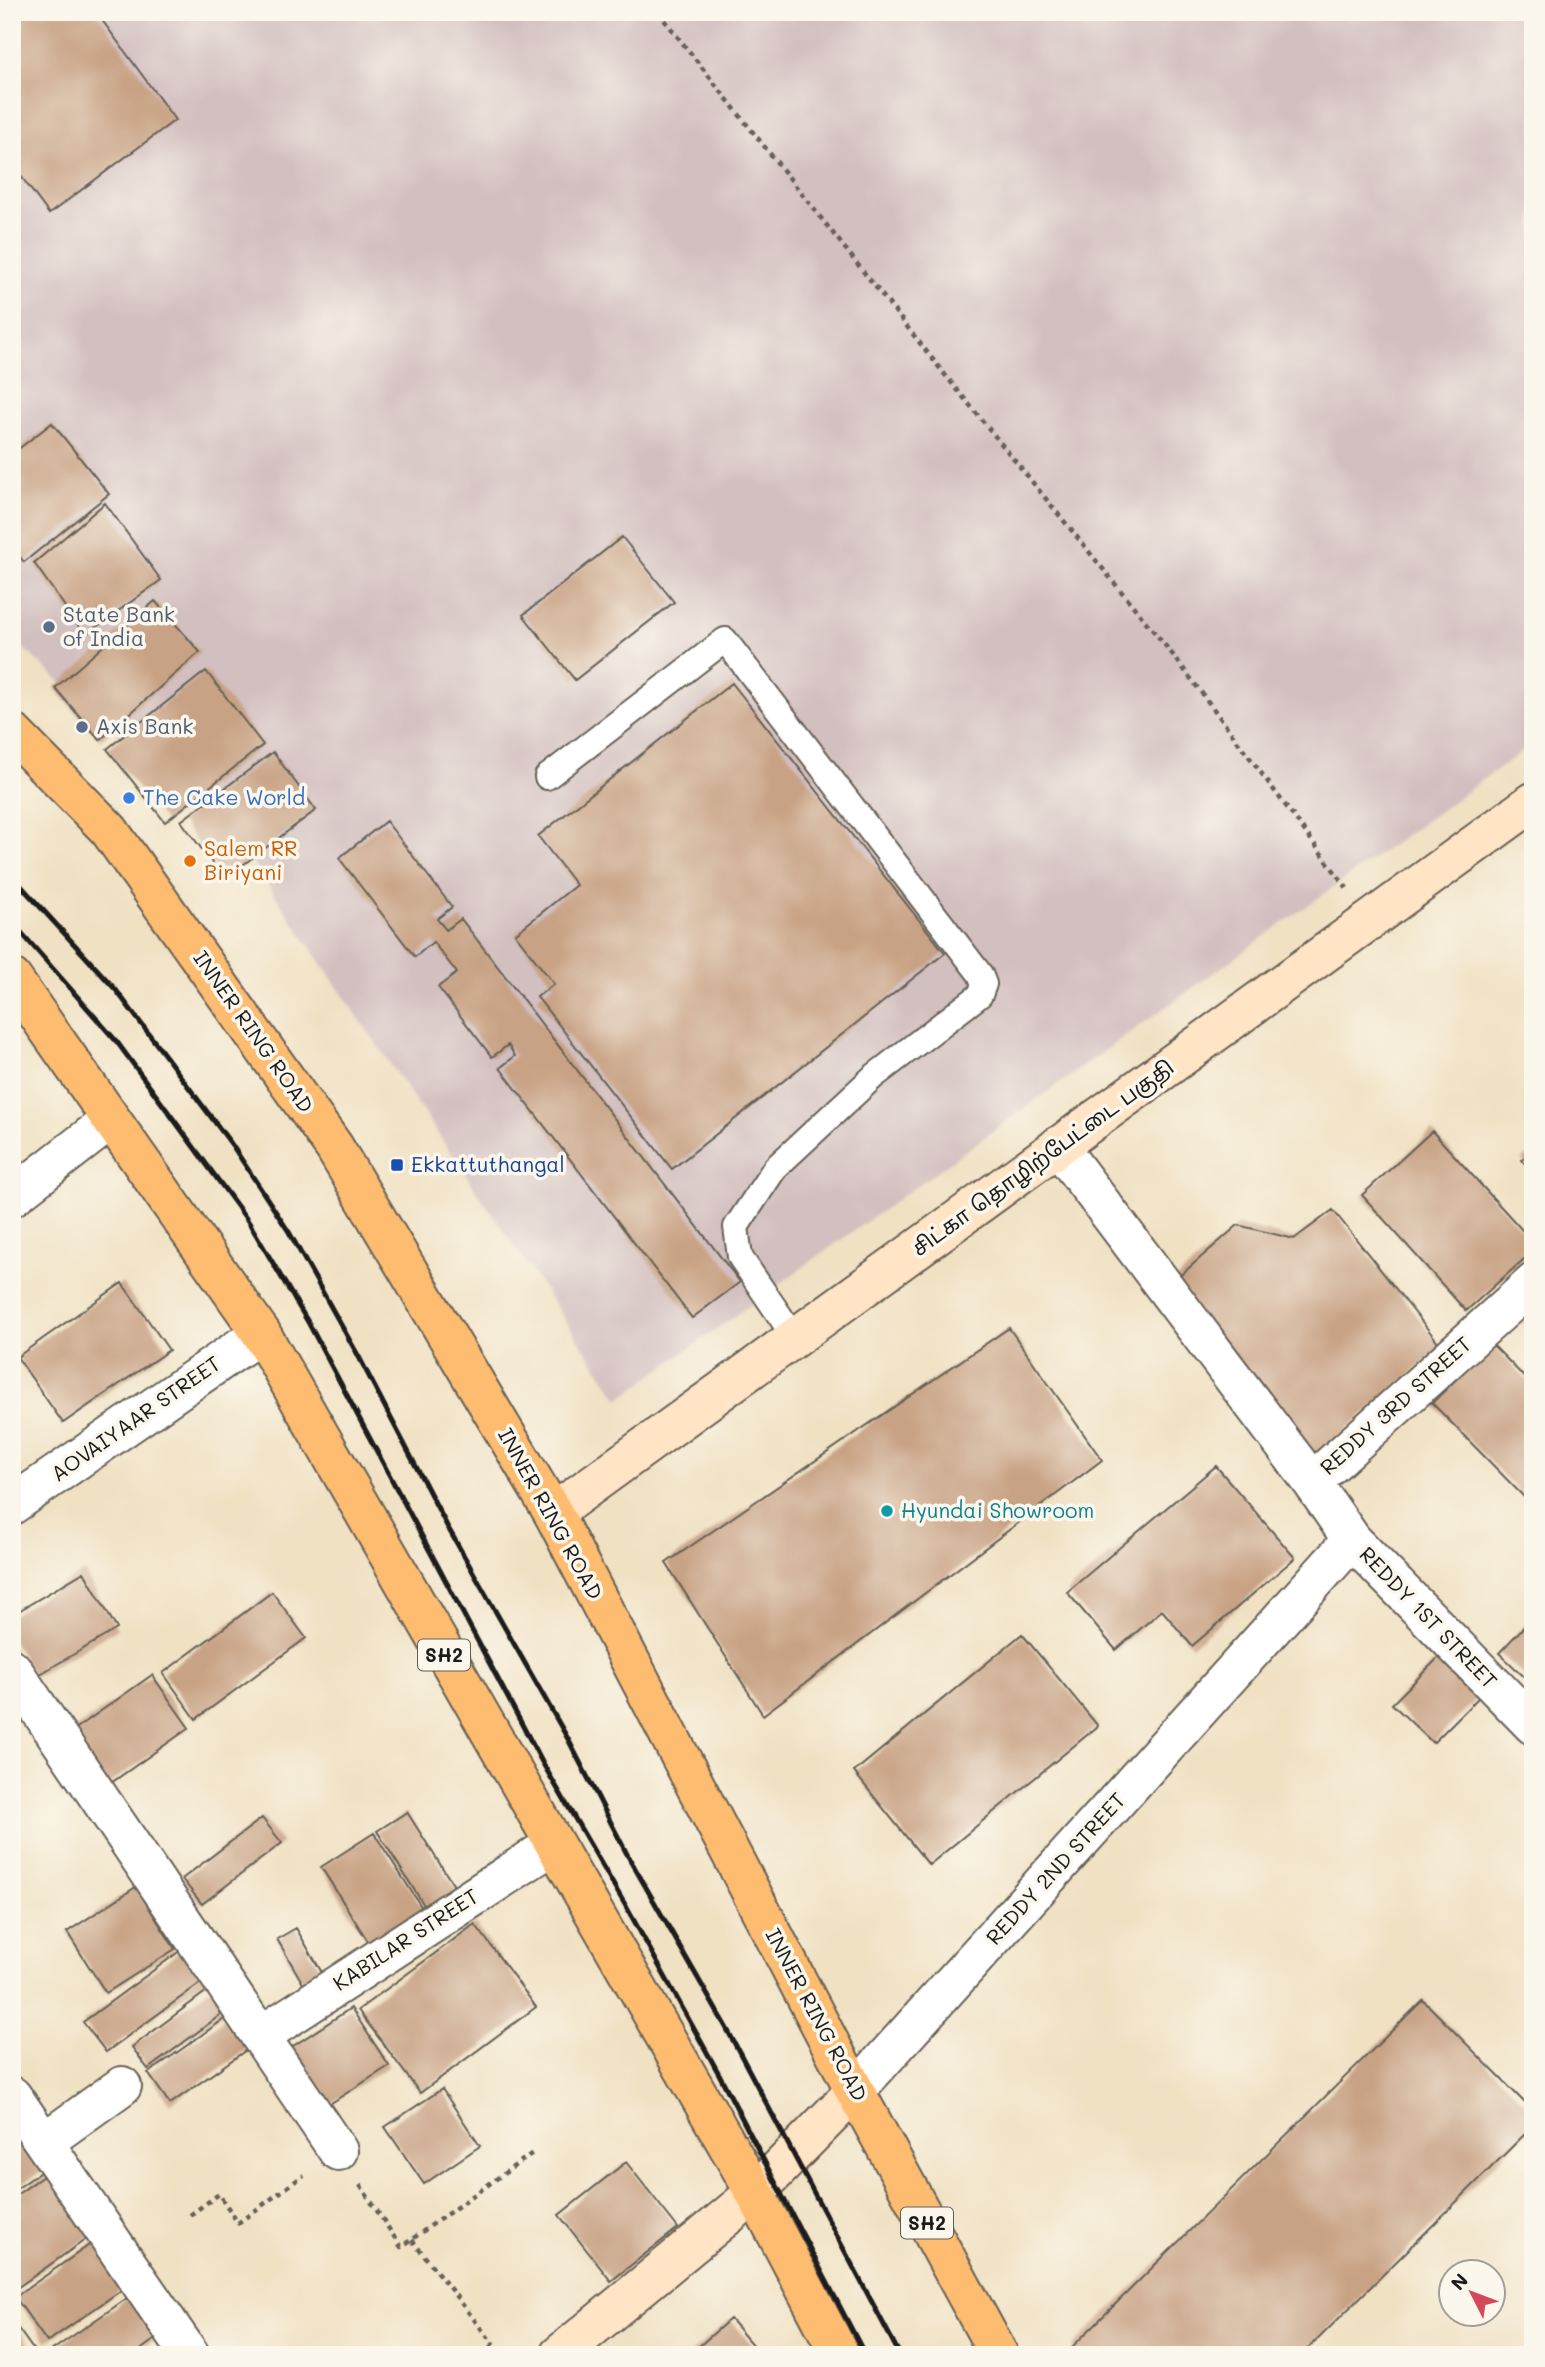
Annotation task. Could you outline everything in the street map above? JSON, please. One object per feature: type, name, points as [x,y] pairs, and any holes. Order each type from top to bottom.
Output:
[{"type":"main road","name":"INNER RING ROAD","points":[[12,732],[109,830],[334,1147],[553,1513],[855,2091],[999,2355]]},
{"type":"main road","name":"SH2","points":[[12,978],[261,1334],[755,2193],[840,2355]]},
{"type":"street","name":"சிட்கா தொழிற்பேட்டை பகுதி","points":[[553,1513],[1533,802]]},
{"type":"street","points":[[12,1197],[111,1120]]},
{"type":"street","points":[[1058,1146],[1312,1482]]},
{"type":"street","name":"REDDY 3RD STREET","points":[[1352,1541],[1312,1482],[1533,1283]]},
{"type":"street","name":"AOVAIYAAR STREET","points":[[12,1505],[261,1334]]},
{"type":"street","name":"REDDY 1ST STREET","points":[[1352,1541],[1533,1725]]},
{"type":"street","name":"REDDY 2ND STREET","points":[[559,2355],[755,2193],[855,2091],[1352,1541]]},
{"type":"street","points":[[12,1669],[338,2151]]},
{"type":"street","name":"KABILAR STREET","points":[[260,2036],[553,1845]]},
{"type":"street","points":[[44,2142],[122,2085]]},
{"type":"street","points":[[12,2096],[190,2355]]},
{"type":"lane","points":[[547,777],[726,640],[980,974],[984,984],[980,995],[873,1077],[775,1168],[736,1227],[740,1257],[794,1338]]},
{"type":"path","points":[[658,12],[942,371],[1177,660],[1370,920]]},
{"type":"path","points":[[190,2215],[219,2194],[238,2223],[338,2151],[401,2247],[534,2152]]},
{"type":"path","points":[[412,2240],[502,2355]]},
{"type":"path","points":[[481,2355],[494,2345]]},
{"type":"shaded area","points":[[12,12],[1533,12],[1533,744],[619,1399],[240,844],[12,638]]},
{"type":"building","points":[[12,12],[96,12],[175,120],[49,214],[12,164]]},
{"type":"building","points":[[52,423],[109,494],[24,562],[12,547],[12,454]]},
{"type":"building","points":[[105,503],[161,580],[85,635],[34,563]]},
{"type":"building","points":[[622,537],[674,602],[575,680],[523,615]]},
{"type":"building","points":[[155,601],[200,652],[100,740],[55,688]]},
{"type":"building","points":[[206,671],[263,745],[165,822],[107,749]]},
{"type":"building","points":[[732,683],[945,953],[672,1169],[537,997],[554,984],[515,934],[576,885],[538,836]]},
{"type":"building","points":[[273,752],[316,810],[224,879],[181,821]]},
{"type":"building","points":[[386,821],[452,907],[437,919],[446,930],[461,919],[740,1282],[692,1318],[500,1068],[515,1056],[508,1045],[492,1057],[438,987],[457,973],[433,942],[415,957],[339,858]]},
{"type":"building","points":[[1432,1131],[1533,1242],[1533,1251],[1466,1311],[1362,1195]]},
{"type":"building","points":[[1533,1151],[1533,1174],[1522,1160]]},
{"type":"building","points":[[1333,1210],[1442,1347],[1308,1462],[1175,1280],[1238,1225],[1294,1239]]},
{"type":"building","points":[[122,1283],[169,1350],[63,1423],[17,1357]]},
{"type":"building","name":"Hyundai Showroom","points":[[1009,1328],[1102,1460],[763,1715],[666,1563]]},
{"type":"building","points":[[1492,1344],[1533,1386],[1533,1500],[1530,1503],[1432,1403]]},
{"type":"building","points":[[1216,1466],[1295,1558],[1192,1646],[1162,1610],[1116,1650],[1067,1592]]},
{"type":"building","points":[[84,1572],[117,1629],[35,1677],[12,1639],[12,1615]]},
{"type":"building","points":[[272,1592],[306,1638],[196,1719],[163,1673]]},
{"type":"building","points":[[1533,1617],[1533,1685],[1499,1653]]},
{"type":"building","points":[[1022,1634],[1098,1726],[929,1865],[854,1772]]},
{"type":"building","points":[[1447,1649],[1487,1689],[1433,1743],[1392,1704]]},
{"type":"building","points":[[152,1675],[189,1728],[101,1790],[64,1737]]},
{"type":"building","points":[[407,1812],[459,1894],[429,1913],[377,1831]]},
{"type":"building","points":[[262,1818],[282,1843],[202,1904],[182,1879]]},
{"type":"building","points":[[374,1833],[424,1911],[371,1946],[321,1867]]},
{"type":"building","points":[[136,1887],[175,1949],[106,1993],[67,1932]]},
{"type":"building","points":[[475,1924],[536,2007],[420,2093],[358,2010]]},
{"type":"building","points":[[296,1928],[328,1983],[309,1994],[277,1939]]},
{"type":"building","points":[[184,1948],[206,1979],[106,2052],[83,2022]]},
{"type":"building","points":[[215,1985],[231,2007],[148,2069],[132,2047]]},
{"type":"building","points":[[1423,2000],[1533,2111],[1533,2126],[1302,2355],[1079,2355],[1072,2347]]},
{"type":"building","points":[[351,2008],[389,2066],[320,2110],[284,2052]]},
{"type":"building","points":[[234,2012],[256,2043],[170,2104],[148,2073]]},
{"type":"building","points":[[442,2089],[480,2146],[424,2184],[385,2127]]},
{"type":"building","points":[[21,2132],[46,2168],[12,2192],[12,2138]]},
{"type":"building","points":[[626,2162],[678,2228],[611,2281],[559,2215]]},
{"type":"building","points":[[49,2172],[92,2235],[14,2290],[12,2198]]},
{"type":"building","points":[[98,2239],[130,2284],[47,2342],[15,2297]]},
{"type":"building","points":[[136,2292],[164,2333],[133,2355],[49,2355],[48,2353]]},
{"type":"building","points":[[730,2319],[761,2355],[689,2355]]},
{"type":"building","points":[[12,2320],[37,2355],[12,2355]]},
{"type":"railway","points":[[12,876],[116,990],[232,1145],[289,1232],[359,1357],[447,1526],[568,1739],[628,1856],[727,2029],[900,2355]]},
{"type":"railway","points":[[12,922],[117,1042],[248,1221],[308,1322],[542,1762],[719,2074],[865,2355]]},
{"type":"place","name":"State Bank of India","points":[[49,627]]},
{"type":"place","name":"Axis Bank","points":[[82,727]]},
{"type":"place","name":"The Cake World","points":[[129,798]]},
{"type":"place","name":"Salem RR Biriyani","points":[[190,861]]},
{"type":"place","name":"Ekkattuthangal","points":[[397,1165]]},
{"type":"place","name":"Hyundai Showroom","points":[[887,1511]]}]
